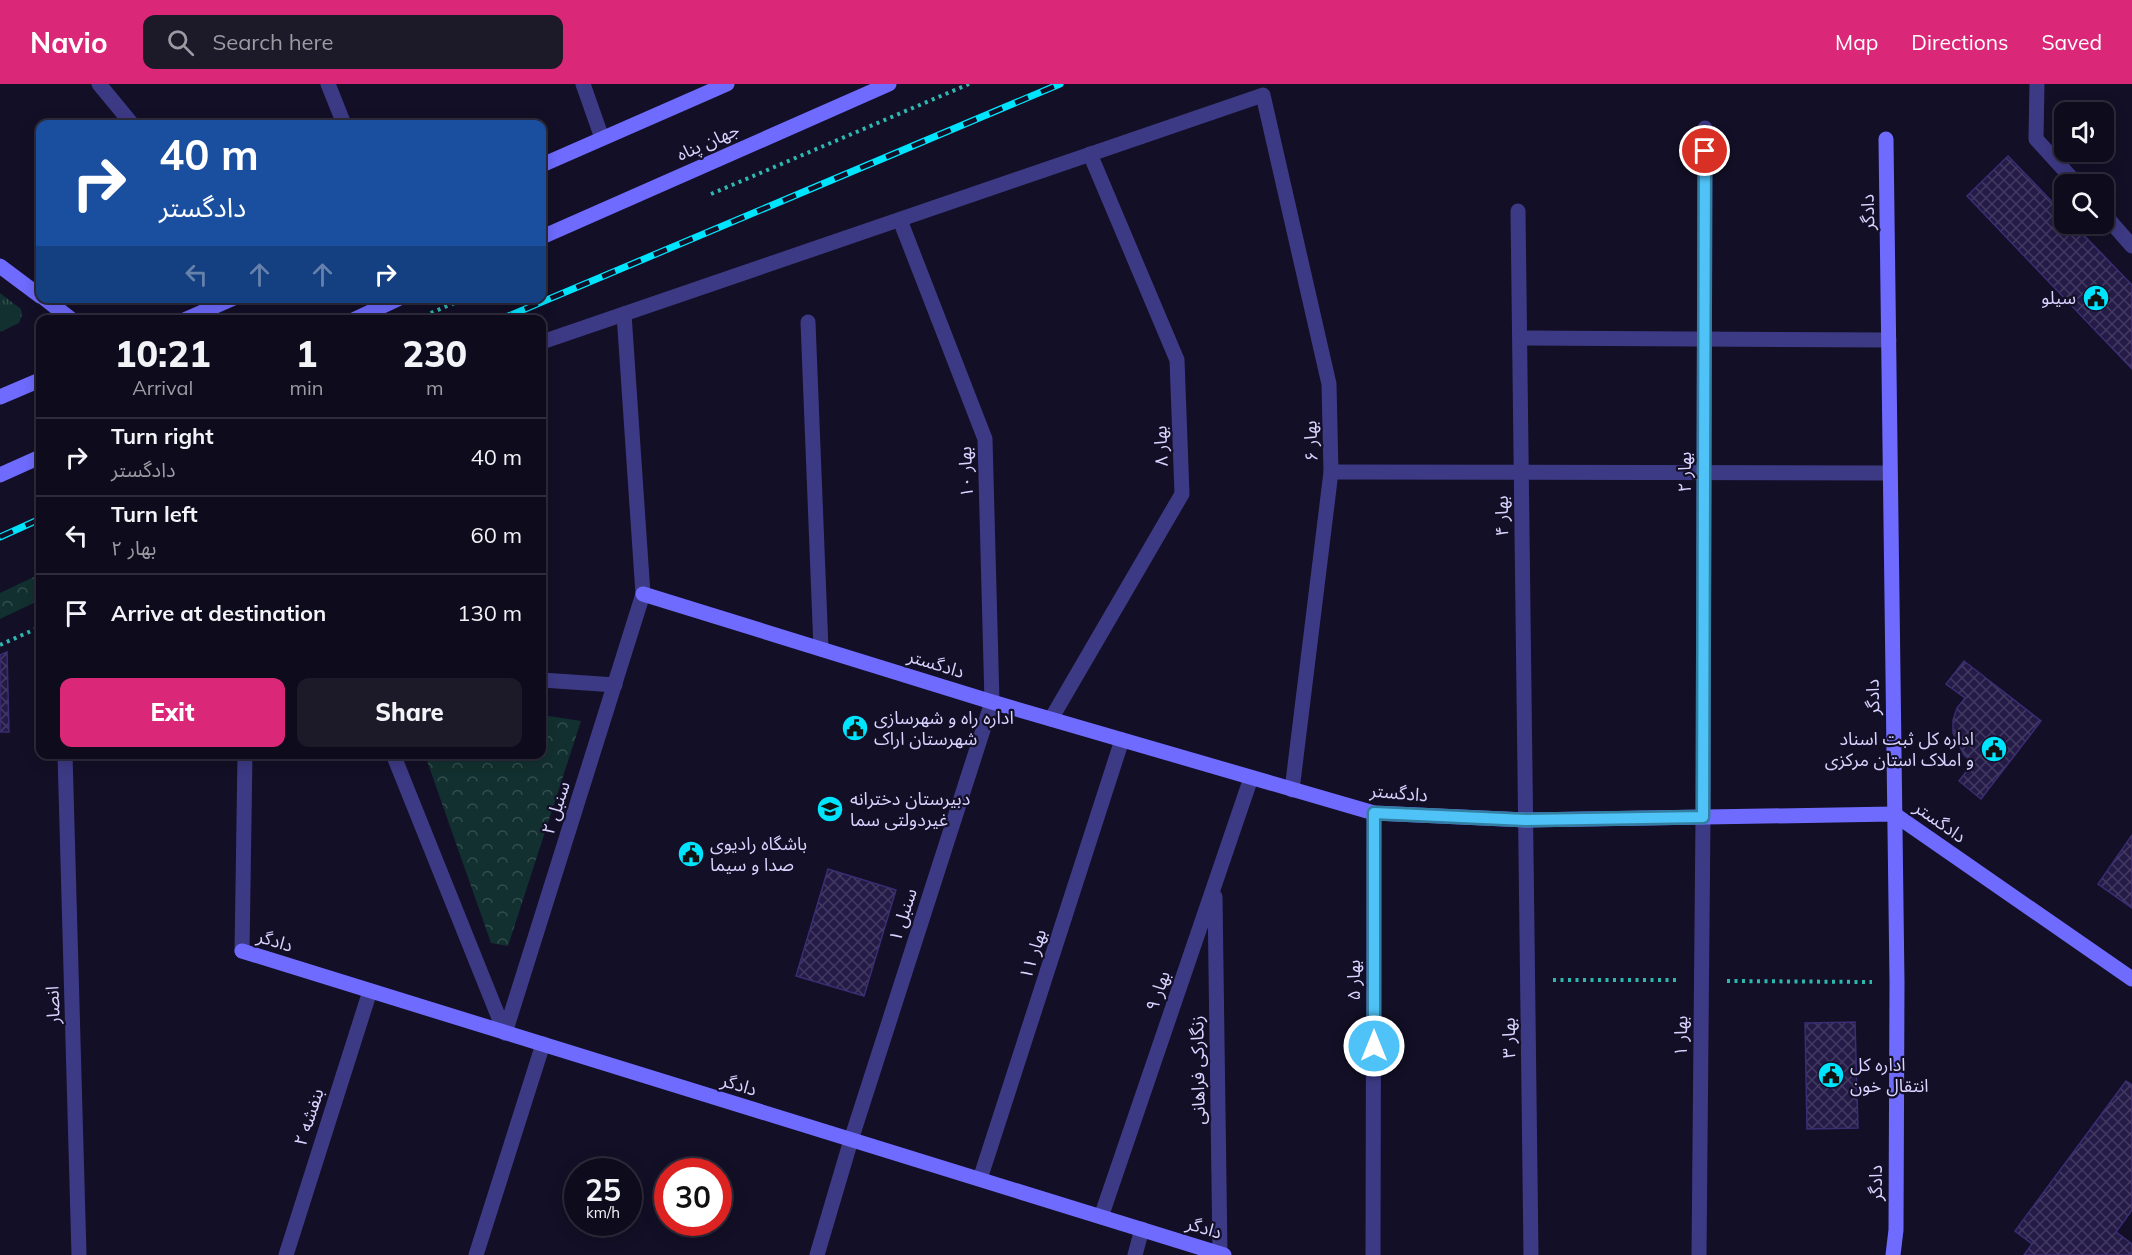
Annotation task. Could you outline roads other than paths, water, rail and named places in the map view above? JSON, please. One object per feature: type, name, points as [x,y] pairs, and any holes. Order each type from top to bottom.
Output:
[{"type":"street","points":[[99,84],[129,120]]},
{"type":"street","points":[[328,84],[342,120]]},
{"type":"street","points":[[583,84],[602,138]]},
{"type":"street","points":[[546,163],[727,84]]},
{"type":"street","name":"جهان پناه","points":[[546,235],[889,84]]},
{"type":"street","points":[[2037,84],[2036,138],[2068,174]]},
{"type":"street","name":"بهار ۶","points":[[1090,154],[1263,96],[1329,384],[1331,472],[1292,790]]},
{"type":"street","name":"بهار ۲","points":[[1703,817],[1705,128]]},
{"type":"street","name":"دادگر","points":[[1886,139],[1894,814],[1896,1230],[1893,1255]]},
{"type":"street","points":[[546,341],[1090,154]]},
{"type":"street","name":"بهار ۸","points":[[1051,719],[1182,494],[1178,360],[1090,154]]},
{"type":"street","name":"بهار ۴","points":[[1518,211],[1526,820]]},
{"type":"street","name":"بهار ۱۰","points":[[900,220],[985,439],[992,702]]},
{"type":"street","points":[[2114,226],[2132,246]]},
{"type":"street","points":[[0,266],[36,293]]},
{"type":"street","points":[[50,303],[65,315]]},
{"type":"street","points":[[195,315],[223,303]]},
{"type":"street","points":[[363,315],[389,303]]},
{"type":"street","points":[[624,314],[643,594]]},
{"type":"street","points":[[808,322],[821,649]]},
{"type":"street","points":[[1520,338],[1889,340]]},
{"type":"street","points":[[0,397],[36,382]]},
{"type":"street","points":[[0,475],[36,459]]},
{"type":"street","points":[[1331,472],[1890,473]]},
{"type":"street","name":"دادگستر","points":[[643,594],[992,702],[1374,813],[1526,820],[1894,814],[2132,978]]},
{"type":"street","name":"سنبل ۲","points":[[505,1033],[643,594]]},
{"type":"street","points":[[546,680],[615,685]]},
{"type":"street","name":"سنبل ۱","points":[[817,1255],[851,1140],[992,702]]},
{"type":"street","name":"بهار ۱۱","points":[[980,1179],[1122,740]]},
{"type":"street","name":"انصار","points":[[65,759],[79,1255]]},
{"type":"street","name":"دادگر","points":[[245,759],[242,951],[1222,1254]]},
{"type":"street","points":[[395,759],[505,1033]]},
{"type":"street","name":"بهار ۹","points":[[1101,1217],[1251,778]]},
{"type":"street","name":"بهار ۵","points":[[1373,1255],[1374,813]]},
{"type":"street","name":"بهار ۱","points":[[1699,1255],[1703,817]]},
{"type":"street","name":"بهار ۳","points":[[1526,820],[1531,1255]]},
{"type":"street","name":"زنگارکی فراهانی","points":[[1215,886],[1222,1254]]},
{"type":"street","name":"بنفشه ۲","points":[[286,1255],[370,991]]},
{"type":"street","points":[[476,1255],[543,1044]]},
{"type":"street","points":[[1135,1255],[1142,1229]]},
{"type":"railway","points":[[546,300],[1060,84]]},
{"type":"railway","points":[[511,315],[539,303]]},
{"type":"railway","points":[[0,537],[36,521]]},
{"type":"place","name":"سیلو","points":[[2096,298]]},
{"type":"place","name":"اداره راه و شهرسازی شهرستان اراک","points":[[855,728]]},
{"type":"place","name":"اداره کل ثبت اسناد و املاک استان مرکزی","points":[[1994,749]]},
{"type":"place","name":"دبیرستان دخترانه غیردولتی سما","points":[[830,809]]},
{"type":"place","name":"باشگاه رادیوی صدا و سیما","points":[[691,854]]},
{"type":"place","name":"اداره کل انتقال خون","points":[[1831,1075]]}]
